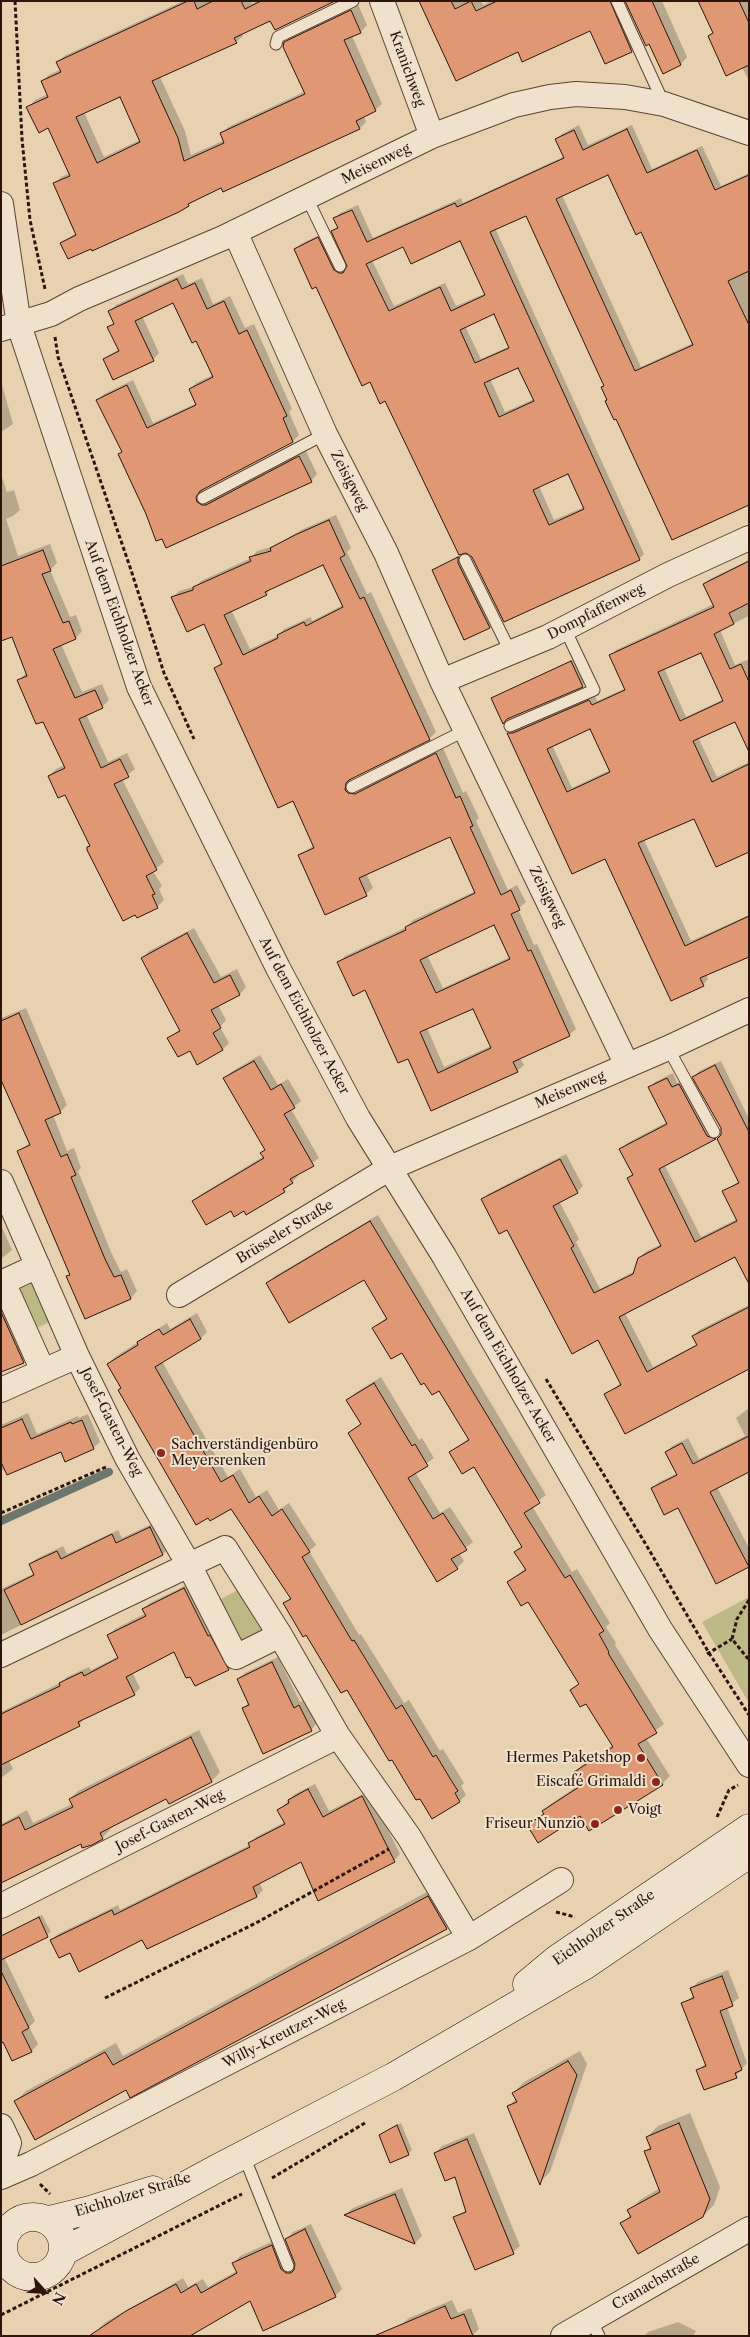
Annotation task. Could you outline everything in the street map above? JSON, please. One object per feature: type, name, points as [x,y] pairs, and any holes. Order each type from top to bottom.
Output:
[{"type":"main road","name":"Eichholzer Straße","points":[[465,2035],[557,1959],[749,1828]]},
{"type":"main road","name":"Eichholzer Straße","points":[[216,2169],[90,2210],[48,2220],[39,2216],[20,2219],[7,2232],[2,2250],[11,2268],[10,2277],[37,2277],[46,2274],[60,2261],[64,2252],[216,2169],[393,2077],[584,1966],[749,1854]]},
{"type":"main road","points":[[48,2220],[61,2234],[64,2252]]},
{"type":"street","name":"Kranichweg","points":[[382,1],[432,136]]},
{"type":"street","name":"Meisenweg","points":[[10,327],[51,314],[79,299],[235,232],[432,136],[514,105],[550,97],[576,94],[626,97],[664,104],[749,134]]},
{"type":"street","name":"Auf dem Eichholzer Acker","points":[[1,204],[10,327],[139,687],[278,968],[358,1118],[454,1273],[660,1629],[749,1765]]},
{"type":"street","name":"Zeisigweg","points":[[235,232],[325,434],[386,553],[442,681],[627,1065]]},
{"type":"street","name":"Dompfaffenweg","points":[[442,681],[565,629],[668,575],[749,538]]},
{"type":"street","name":"Meisenweg","points":[[390,1168],[668,1048],[749,1010]]},
{"type":"street","name":"Brüsseler Straße","points":[[179,1295],[390,1168]]},
{"type":"street","name":"Josef-Gasten-Weg","points":[[1,1182],[77,1356],[127,1458],[190,1565],[236,1657],[280,1635]]},
{"type":"street","points":[[38,1266],[3,1282],[43,1371]]},
{"type":"street","points":[[1,1390],[77,1356]]},
{"type":"street","points":[[1,1655],[225,1548],[280,1635],[338,1736],[409,1837],[468,1938]]},
{"type":"street","name":"Josef-Gasten-Weg","points":[[1,1906],[338,1736]]},
{"type":"street","name":"Willy-Kreutzer-Weg","points":[[1,2177],[48,2155],[468,1938],[561,1880]]},
{"type":"street","points":[[1,2126],[9,2143],[1,2168]]},
{"type":"street","name":"Cranachstraße","points":[[563,2336],[595,2328],[749,2229]]},
{"type":"lane","points":[[276,44],[278,37],[353,1]]},
{"type":"lane","points":[[617,1],[664,104]]},
{"type":"lane","points":[[307,198],[340,266]]},
{"type":"lane","points":[[203,498],[325,434]]},
{"type":"lane","points":[[465,560],[510,651]]},
{"type":"lane","points":[[510,726],[594,690],[565,629]]},
{"type":"lane","points":[[352,787],[466,730]]},
{"type":"lane","points":[[668,1048],[714,1132]]},
{"type":"lane","points":[[244,2156],[288,2266]]},
{"type":"path","points":[[15,1],[22,140],[30,220],[51,314],[58,357],[164,673],[196,744]]},
{"type":"path","points":[[541,1372],[648,1548],[709,1653],[749,1715]]},
{"type":"path","points":[[1,1513],[127,1458]]},
{"type":"path","points":[[685,1667],[732,1639],[737,1619],[749,1600]]},
{"type":"path","points":[[732,1639],[749,1660]]},
{"type":"path","points":[[105,1998],[256,1924],[409,1837]]},
{"type":"shaded area","points":[[32,1276],[52,1321],[32,1330],[11,1285]]},
{"type":"shaded area","points":[[238,1590],[265,1634],[239,1648],[217,1601]]},
{"type":"shaded area","points":[[749,1597],[749,1703],[702,1622]]},
{"type":"building","points":[[188,1],[194,1],[197,9],[213,1],[241,1],[245,9],[261,1],[335,1],[275,30],[270,21],[234,38],[237,43],[152,81],[178,138],[184,161],[224,143],[220,133],[305,94],[283,47],[284,42],[351,10],[361,33],[344,40],[376,111],[356,121],[360,129],[223,192],[221,188],[188,204],[189,206],[179,212],[92,251],[91,249],[68,259],[60,243],[76,235],[53,183],[70,176],[48,128],[39,133],[26,107],[48,97],[41,81],[61,72],[56,62]],"holes":[[[120,97],[140,142],[97,163],[76,117]]]},
{"type":"building","points":[[419,1],[451,1],[455,9],[471,1],[476,11],[497,1],[610,1],[632,52],[605,64],[590,31],[522,62],[518,52],[456,81]]},
{"type":"building","points":[[625,1],[652,1],[681,65],[663,74],[649,44],[646,46]]},
{"type":"building","points":[[698,1],[739,1],[749,23],[749,65],[726,76],[708,36],[713,33]]},
{"type":"building","points":[[627,129],[647,173],[697,150],[715,190],[749,175],[749,271],[728,281],[749,325],[749,505],[672,540],[616,419],[614,420],[605,401],[607,400],[601,387],[604,386],[526,216],[490,232],[640,560],[504,622],[472,557],[466,553],[459,555],[385,401],[380,404],[370,382],[362,386],[316,287],[312,289],[294,249],[318,237],[334,270],[343,273],[347,266],[331,231],[338,228],[333,218],[352,210],[367,242],[455,203],[457,207],[564,158],[555,139],[574,130],[583,150]],"holes":[[[608,175],[636,235],[641,232],[693,345],[635,371],[556,199]],[[460,241],[485,295],[451,311],[440,287],[389,311],[366,264],[403,247],[411,264]],[[494,314],[509,348],[475,363],[460,330]],[[518,368],[534,401],[499,417],[484,383]],[[568,474],[584,509],[549,525],[533,490]]]},
{"type":"building","points":[[177,279],[182,289],[195,283],[207,309],[224,301],[239,334],[247,330],[287,416],[283,418],[293,442],[200,491],[196,497],[197,502],[206,505],[299,456],[312,482],[166,548],[162,539],[156,541],[146,514],[118,454],[122,452],[96,400],[127,385],[147,428],[196,405],[189,389],[213,377],[196,341],[192,343],[173,303],[135,321],[154,361],[113,380],[103,359],[119,351],[107,327],[114,324],[108,311]]},
{"type":"building","points":[[329,520],[345,555],[340,558],[360,599],[364,597],[430,740],[349,780],[346,783],[345,790],[348,793],[355,794],[436,753],[456,798],[460,796],[473,826],[470,827],[501,895],[511,890],[520,910],[511,914],[528,951],[531,950],[570,1036],[513,1062],[518,1072],[431,1111],[408,1059],[398,1063],[365,990],[353,996],[337,962],[406,930],[405,927],[475,893],[450,837],[359,878],[367,896],[325,915],[298,855],[314,848],[293,801],[278,808],[214,668],[222,664],[204,624],[187,632],[171,597],[193,590],[193,587],[251,561],[249,557],[271,551],[270,548]],"holes":[[[323,565],[343,607],[306,626],[304,622],[277,635],[278,638],[243,655],[224,615],[267,595],[265,592]],[[494,925],[510,959],[436,993],[420,960]],[[473,1009],[491,1048],[438,1073],[420,1032]]]},
{"type":"building","points":[[43,550],[51,571],[42,574],[63,623],[69,621],[76,639],[53,649],[75,698],[95,690],[103,708],[79,719],[101,768],[120,759],[129,777],[114,784],[157,870],[146,876],[155,894],[152,895],[158,908],[137,918],[135,915],[123,921],[87,850],[87,847],[90,846],[65,795],[58,798],[48,776],[65,768],[43,722],[36,724],[17,680],[27,676],[12,637],[1,641],[1,566]]},
{"type":"building","points":[[458,557],[458,563],[490,628],[464,640],[432,570]]},
{"type":"building","points":[[749,561],[749,603],[729,613],[734,624],[714,634],[730,669],[741,664],[749,682],[749,752],[735,722],[693,741],[712,782],[749,764],[749,852],[716,867],[694,819],[638,843],[685,946],[749,916],[749,957],[700,978],[704,986],[671,1001],[605,859],[572,874],[507,733],[513,733],[589,700],[592,705],[625,690],[609,655],[714,607],[703,584]],"holes":[[[701,653],[723,701],[680,721],[658,672]],[[590,729],[610,772],[567,792],[547,749]]]},
{"type":"building","points":[[571,661],[583,687],[507,719],[503,724],[491,698]]},
{"type":"building","points":[[187,933],[214,983],[230,975],[240,995],[211,1010],[221,1028],[213,1033],[223,1050],[197,1065],[190,1051],[178,1057],[167,1038],[180,1031],[141,958]]},
{"type":"building","points":[[19,1013],[61,1113],[45,1120],[61,1157],[67,1154],[76,1175],[71,1177],[105,1259],[114,1277],[121,1275],[131,1299],[85,1319],[66,1276],[70,1275],[17,1151],[30,1145],[1,1080],[1,1021]]},
{"type":"building","points":[[254,1061],[271,1090],[281,1084],[295,1108],[284,1114],[314,1166],[290,1179],[293,1183],[283,1189],[285,1192],[246,1215],[244,1211],[234,1217],[231,1211],[206,1225],[192,1201],[264,1158],[260,1153],[265,1150],[223,1078]]},
{"type":"building","points":[[715,1065],[749,1132],[749,1284],[735,1257],[619,1317],[647,1372],[697,1345],[692,1336],[749,1307],[749,1369],[625,1434],[604,1394],[621,1385],[598,1340],[572,1354],[507,1230],[499,1234],[481,1199],[560,1159],[578,1193],[553,1206],[574,1246],[571,1248],[594,1293],[633,1274],[638,1258],[661,1246],[627,1178],[633,1175],[619,1149],[667,1124],[648,1087],[667,1078],[672,1087],[679,1084],[707,1136],[716,1139],[659,1169],[695,1242],[737,1221],[722,1191],[739,1183],[717,1139],[721,1135],[721,1128],[692,1077]]},
{"type":"building","points":[[370,1221],[540,1503],[524,1513],[565,1578],[570,1575],[604,1631],[599,1634],[608,1653],[657,1733],[638,1744],[663,1785],[589,1831],[580,1816],[538,1843],[527,1825],[544,1814],[542,1811],[582,1785],[574,1772],[613,1747],[586,1704],[580,1707],[570,1690],[579,1684],[528,1602],[521,1606],[507,1582],[526,1570],[514,1552],[522,1547],[474,1467],[462,1474],[449,1452],[469,1440],[439,1391],[432,1395],[424,1383],[421,1385],[402,1353],[391,1359],[372,1328],[387,1319],[364,1280],[289,1323],[266,1283]]},
{"type":"building","points":[[1,1312],[24,1363],[1,1372]]},
{"type":"building","points":[[190,1319],[201,1339],[155,1367],[221,1482],[233,1475],[249,1503],[259,1496],[272,1516],[282,1509],[310,1552],[302,1557],[352,1641],[354,1640],[396,1709],[402,1705],[433,1757],[436,1755],[458,1791],[455,1793],[460,1802],[432,1819],[420,1799],[416,1800],[392,1760],[389,1761],[347,1690],[341,1693],[306,1635],[303,1637],[283,1603],[291,1599],[231,1509],[210,1521],[208,1518],[196,1525],[118,1390],[121,1388],[107,1364],[138,1345],[137,1342],[159,1329],[163,1335]]},
{"type":"building","points":[[374,1383],[412,1446],[415,1444],[428,1466],[408,1478],[433,1519],[443,1513],[467,1550],[451,1559],[458,1569],[437,1582],[348,1433],[361,1424],[346,1400]]},
{"type":"building","points":[[22,1419],[31,1439],[71,1422],[72,1424],[82,1420],[94,1449],[65,1462],[61,1452],[7,1475],[1,1462],[1,1428]]},
{"type":"building","points":[[749,1436],[749,1472],[710,1492],[749,1567],[716,1584],[678,1508],[664,1515],[651,1488],[677,1475],[665,1452],[682,1443],[693,1464]]},
{"type":"building","points":[[150,1527],[163,1555],[21,1625],[4,1590],[34,1575],[29,1564],[57,1551],[61,1559],[112,1534],[116,1543]]},
{"type":"building","points":[[184,1588],[208,1636],[210,1635],[229,1670],[195,1686],[190,1677],[186,1678],[174,1652],[126,1677],[135,1695],[78,1722],[80,1726],[1,1765],[1,1714],[60,1686],[59,1683],[82,1672],[84,1676],[118,1658],[107,1635],[146,1616],[142,1609]]},
{"type":"building","points":[[272,1662],[294,1708],[299,1705],[312,1731],[263,1754],[242,1708],[249,1705],[237,1679]]},
{"type":"building","points":[[191,1737],[212,1782],[169,1804],[166,1799],[100,1833],[103,1839],[92,1845],[82,1848],[81,1844],[1,1883],[1,1826],[19,1817],[25,1830],[73,1807],[69,1799]]},
{"type":"building","points":[[308,1789],[323,1817],[362,1796],[395,1862],[318,1901],[301,1862],[253,1887],[257,1897],[147,1949],[142,1940],[79,1972],[70,1953],[59,1958],[50,1940],[112,1910],[114,1915],[250,1847],[248,1843],[285,1824],[277,1810],[289,1803],[288,1800]]},
{"type":"building","points":[[428,1896],[447,1929],[130,2098],[126,2090],[35,2140],[14,2101],[105,2052],[113,2065]]},
{"type":"building","points":[[39,1917],[48,1937],[1,1960],[1,1936]]},
{"type":"building","points":[[1,1971],[29,2028],[22,2032],[32,2052],[12,2061],[3,2042],[1,2043]]},
{"type":"building","points":[[722,1976],[733,2006],[720,2011],[742,2070],[735,2073],[737,2078],[704,2090],[696,2070],[706,2066],[681,2003],[694,1998],[690,1988]]},
{"type":"building","points":[[568,2061],[577,2075],[540,2185],[507,2106],[517,2102],[512,2093]]},
{"type":"building","points":[[679,2123],[710,2199],[703,2217],[638,2254],[620,2223],[631,2217],[627,2210],[660,2192],[644,2151],[651,2149],[646,2137]]},
{"type":"building","points":[[397,2125],[409,2155],[390,2163],[379,2135]]},
{"type":"building","points":[[467,2139],[514,2254],[475,2270],[453,2217],[466,2212],[455,2177],[445,2181],[434,2153]]},
{"type":"building","points":[[395,2194],[415,2244],[344,2215],[373,2203]]},
{"type":"building","points":[[305,2229],[336,2297],[263,2331],[250,2301],[190,2336],[89,2336],[126,2311],[176,2284],[181,2293],[196,2284],[201,2293],[237,2273],[232,2263],[272,2245],[281,2269],[286,2273],[291,2273],[294,2270],[295,2264],[285,2239]]},
{"type":"building","points":[[445,2306],[451,2319],[464,2314],[473,2336],[374,2336]]},
{"type":"waterway","points":[[1,1521],[109,1472]]},
{"type":"place","name":"Sachverständigenbüro Meyersrenken","points":[[161,1453]]},
{"type":"place","name":"Hermes Paketshop","points":[[641,1758]]},
{"type":"place","name":"Eiscafé Grimaldi","points":[[656,1782]]},
{"type":"place","name":"Voigt","points":[[618,1810]]},
{"type":"place","name":"Friseur Nunzio","points":[[595,1824]]}]
